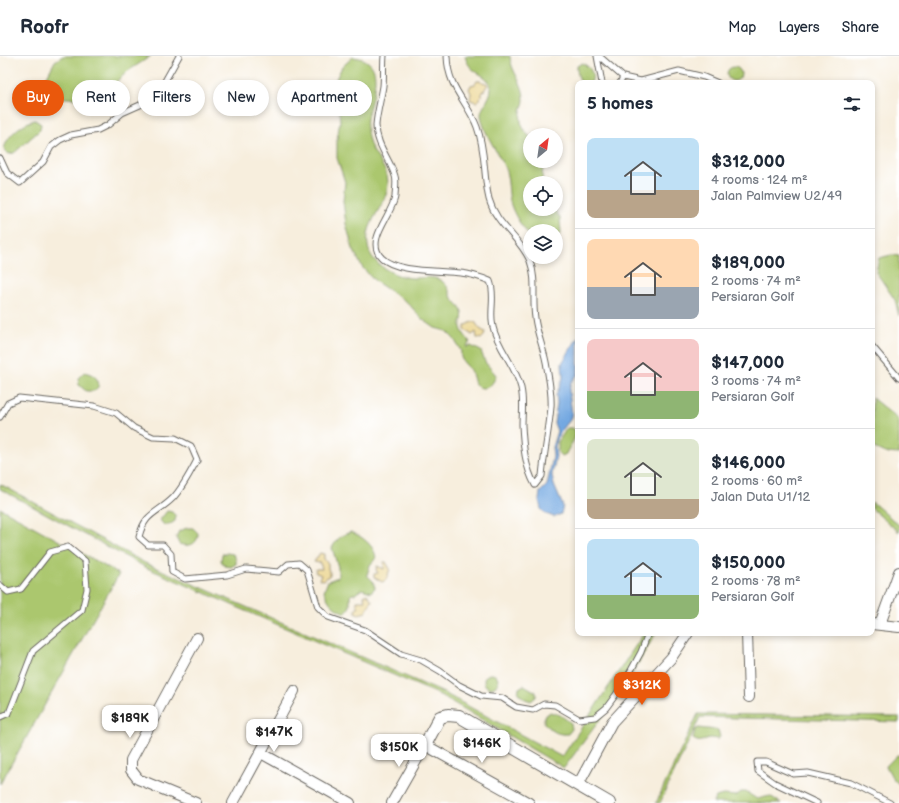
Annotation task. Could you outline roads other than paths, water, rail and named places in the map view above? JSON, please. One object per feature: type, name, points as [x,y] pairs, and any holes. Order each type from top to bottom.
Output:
[{"type":"street","points":[[899,572],[876,624],[899,627]]},
{"type":"street","points":[[578,785],[612,722],[671,658],[686,636]]},
{"type":"street","points":[[747,636],[749,697]]},
{"type":"street","points":[[196,803],[138,779],[131,770],[131,760],[197,638]]},
{"type":"street","points":[[233,803],[294,691]]},
{"type":"street","points":[[392,803],[440,717],[448,715],[459,716],[609,803]]},
{"type":"street","points":[[425,745],[529,803]]},
{"type":"street","points":[[261,753],[350,803]]},
{"type":"lane","points":[[0,158],[7,173],[20,183],[42,162],[51,146],[60,140],[71,135],[98,130],[122,113],[140,105],[161,88],[179,56]]},
{"type":"lane","points":[[384,56],[383,85],[376,126],[380,144],[395,176],[394,198],[391,209],[377,237],[377,251],[382,259],[392,264],[422,270],[460,273],[477,276],[490,281],[493,290],[492,325],[496,338],[521,388],[524,410],[522,424],[528,472],[535,485],[542,476],[551,406],[547,366],[542,341],[535,320],[535,281],[530,261],[517,241],[498,220],[489,199],[483,148],[477,126],[454,88],[447,64],[447,56]]},
{"type":"lane","points":[[598,56],[623,77],[636,80]]},
{"type":"lane","points":[[598,56],[602,80]]},
{"type":"lane","points":[[645,80],[679,71],[711,80]]},
{"type":"lane","points":[[875,350],[899,378]]},
{"type":"lane","points":[[0,417],[8,404],[19,398],[94,406],[116,413],[134,428],[153,437],[175,438],[191,446],[197,460],[186,480],[172,498],[152,514],[142,525],[139,537],[148,545],[163,545],[171,554],[172,572],[185,579],[208,578],[227,575],[246,569],[279,572],[288,564],[299,563],[307,570],[318,607],[328,617],[366,630],[401,654],[421,660],[440,671],[459,685],[481,696],[502,698],[516,707],[533,710],[544,704],[555,705],[579,719],[594,717],[606,708],[623,685],[641,652],[647,636]]},
{"type":"lane","points":[[0,585],[8,592],[21,589],[50,552],[68,547],[85,561],[87,589],[82,610],[33,650],[9,713],[0,717]]},
{"type":"lane","points":[[817,803],[774,783],[758,771],[757,762],[766,762],[793,774],[808,773],[851,783],[890,803]]},
{"type":"water","points":[[575,342],[575,378],[571,383],[569,391],[572,413],[570,420],[559,434],[555,446],[556,457],[552,475],[554,485],[563,506],[561,514],[554,517],[546,514],[541,509],[539,500],[540,492],[547,485],[553,456],[552,447],[557,431],[554,423],[557,403],[556,395],[563,378],[562,363]]}]
